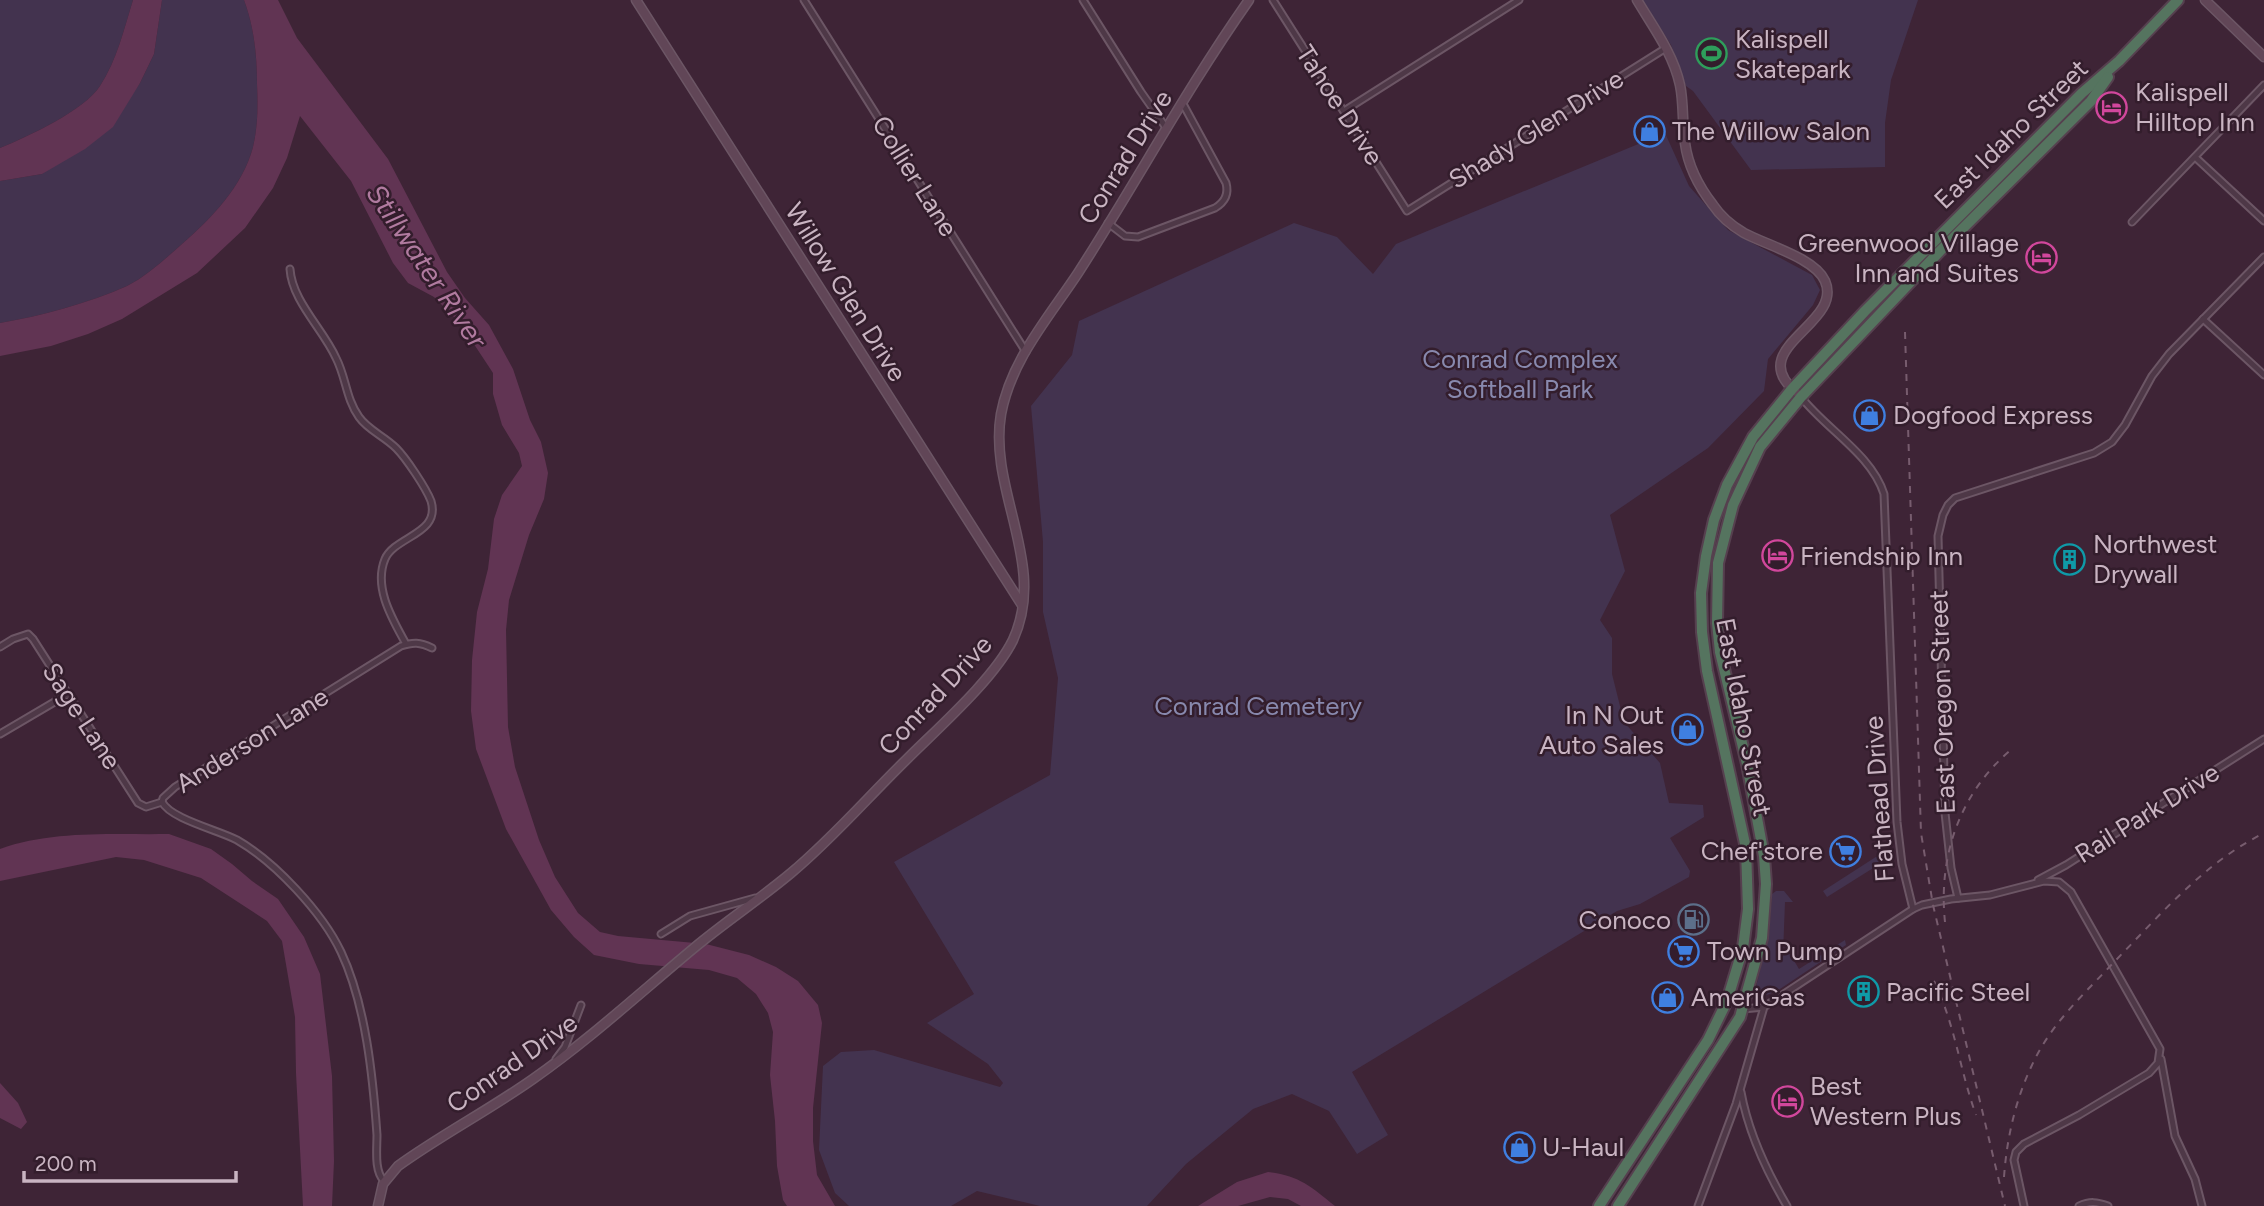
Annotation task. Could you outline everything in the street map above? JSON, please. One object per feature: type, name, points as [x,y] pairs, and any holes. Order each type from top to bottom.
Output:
[{"type":"highway","name":"East Idaho Street","points":[[1601,1206],[1708,1040],[1727,1001],[1739,966],[1748,909],[1747,858],[1704,655],[1701,612],[1703,575],[1713,525],[1727,485],[1754,436],[1923,253],[2178,0]]},
{"type":"highway","name":"East Idaho Street","points":[[1618,1206],[1744,1009],[1762,938],[1766,884],[1751,785],[1720,652],[1717,563],[1733,505],[1755,457],[1796,393]]},
{"type":"main road","name":"Willow Glen Drive","points":[[636,0],[1022,606]]},
{"type":"main road","name":"Conrad Drive","points":[[384,1181],[404,1162],[551,1066],[716,930],[773,887],[814,852],[991,672],[1011,643],[1022,606],[1024,564],[1002,470],[999,435],[1004,402],[1016,368],[1250,0]]},
{"type":"main road","points":[[1637,0],[1666,48],[1680,86],[1687,153],[1695,177],[1707,198],[1732,225],[1753,238],[1806,262],[1821,274],[1825,281],[1827,289],[1824,306],[1788,347],[1781,363],[1783,377],[1796,393]]},
{"type":"main road","points":[[2204,0],[2264,57]]},
{"type":"main road","points":[[378,1206],[379,1192],[384,1181]]},
{"type":"street","name":"Collier Lane","points":[[804,0],[1026,352]]},
{"type":"street","points":[[1083,0],[1167,129]]},
{"type":"street","name":"Tahoe Drive","points":[[1273,0],[1407,211]]},
{"type":"street","points":[[1344,111],[1520,0]]},
{"type":"street","name":"Shady Glen Drive","points":[[1407,211],[1666,48]]},
{"type":"street","points":[[2133,222],[2264,85]]},
{"type":"street","points":[[1108,223],[1125,236],[1138,237],[1215,208],[1226,198],[1226,183],[1183,104]]},
{"type":"street","points":[[2195,157],[2264,221]]},
{"type":"street","name":"East Oregon Street","points":[[1958,898],[1951,868],[1945,813],[1938,536],[1943,515],[1948,505],[1966,493],[2003,484],[2103,448],[2125,425],[2163,361],[2264,257]]},
{"type":"street","points":[[290,269],[293,287],[338,360],[352,406],[367,426],[397,449],[430,498],[433,514],[428,523],[386,556],[382,570],[383,590],[389,612],[406,644],[421,643],[432,648]]},
{"type":"street","points":[[2203,319],[2264,375]]},
{"type":"street","name":"Flathead Drive","points":[[1796,393],[1810,410],[1874,471],[1884,494],[1897,822],[1902,864],[1913,909],[1958,898],[1990,895],[2044,881],[2059,882],[2071,892],[2160,1049],[2175,1136],[2195,1178],[2202,1206]]},
{"type":"street","name":"Sage Lane","points":[[0,647],[28,634],[138,803],[146,807],[162,802]]},
{"type":"street","name":"Anderson Lane","points":[[384,1181],[379,1173],[375,1115],[360,1017],[349,972],[334,939],[287,880],[260,856],[220,831],[171,813],[162,802],[175,787],[406,644]]},
{"type":"street","points":[[0,734],[68,694]]},
{"type":"street","name":"Rail Park Drive","points":[[2028,884],[2066,865],[2264,739]]},
{"type":"street","points":[[661,933],[690,916],[758,897],[773,887]]},
{"type":"street","points":[[1744,1009],[1764,1007],[1913,909]]},
{"type":"street","points":[[551,1066],[565,1047],[581,1005]]},
{"type":"street","points":[[1698,1206],[1727,1131],[1764,1007]]},
{"type":"street","points":[[2024,1206],[2014,1160],[2016,1152],[2024,1144],[2149,1073],[2158,1063],[2160,1049]]},
{"type":"street","points":[[1742,1082],[1741,1093],[1752,1128],[1768,1170],[1787,1206]]},
{"type":"street","points":[[2079,1206],[2088,1202],[2099,1202],[2108,1206]]},
{"type":"green space","points":[[0,0],[133,0],[111,66],[93,95],[54,122],[0,148]]},
{"type":"green space","points":[[162,0],[244,0],[254,41],[257,108],[253,147],[242,175],[225,201],[204,224],[134,282],[81,303],[0,323],[0,181],[42,174],[126,103],[140,83],[154,54]]},
{"type":"green space","points":[[1643,0],[1918,0],[1891,80],[1885,123],[1885,167],[1751,170],[1693,91],[1686,86],[1671,45]]},
{"type":"green space","points":[[1665,133],[1689,186],[1728,230],[1812,275],[1820,290],[1813,305],[1768,359],[1764,391],[1708,448],[1610,515],[1625,571],[1600,620],[1612,638],[1612,674],[1624,722],[1660,763],[1669,803],[1703,805],[1704,817],[1670,838],[1690,871],[1689,877],[1640,904],[1617,911],[1352,1072],[1388,1135],[1357,1154],[1329,1111],[1292,1094],[1253,1109],[1186,1164],[1147,1206],[1040,1206],[977,1191],[951,1206],[849,1206],[835,1193],[819,1150],[823,1066],[841,1052],[874,1050],[1000,1087],[1003,1083],[988,1064],[927,1023],[974,994],[894,862],[1050,775],[1058,678],[1043,612],[1043,542],[1031,406],[1072,355],[1079,321],[1294,223],[1337,237],[1373,274],[1396,244]]},
{"type":"green space","points":[[1882,853],[1886,860],[1827,897],[1823,891]]},
{"type":"green space","points":[[1784,891],[1793,902],[1785,902],[1783,954],[1790,954],[1799,969],[1845,940],[1846,945],[1777,991],[1759,998],[1755,991],[1769,934],[1772,894]]},
{"type":"water","points":[[133,0],[162,0],[154,54],[113,127],[85,149],[42,174],[0,181],[0,148],[69,113],[93,95],[100,86],[116,55]]},
{"type":"water","name":"Stillwater River","points":[[244,0],[278,0],[297,38],[388,159],[447,272],[489,325],[513,369],[530,420],[541,442],[548,473],[544,499],[529,535],[509,600],[506,630],[508,727],[515,767],[539,840],[555,877],[578,913],[600,932],[706,944],[749,955],[798,981],[818,1005],[822,1023],[813,1108],[813,1141],[817,1175],[835,1206],[787,1206],[783,1200],[777,1166],[770,1075],[773,1032],[768,1013],[756,994],[737,978],[709,970],[639,964],[594,955],[551,910],[506,829],[476,749],[471,711],[472,660],[477,612],[488,569],[494,519],[502,495],[522,466],[519,453],[502,425],[493,394],[493,373],[460,323],[434,297],[408,283],[393,263],[351,181],[300,116],[287,158],[273,188],[245,228],[197,273],[122,319],[88,334],[51,346],[0,356],[0,323],[81,303],[134,282],[156,267],[193,234],[215,213],[234,188],[253,147],[257,116],[256,52]]},
{"type":"water","points":[[169,834],[211,849],[278,899],[304,937],[320,974],[332,1076],[332,1206],[303,1206],[295,1017],[282,941],[267,921],[201,878],[144,860],[116,857],[0,881],[0,849],[20,843],[62,836]]},
{"type":"water","points":[[0,1083],[18,1103],[27,1122],[21,1129],[0,1118]]},
{"type":"water","points":[[1268,1172],[1304,1183],[1335,1206],[1301,1206],[1288,1199],[1270,1197],[1238,1206],[1198,1206],[1237,1182]]},
{"type":"railway","points":[[1905,332],[1921,833],[1933,905],[2005,1206]]},
{"type":"railway","points":[[1945,922],[1945,873],[1956,827],[1979,785],[2012,749]]},
{"type":"railway","points":[[2004,1177],[2010,1130],[2019,1099],[2030,1069],[2053,1029],[2083,994],[2184,891],[2222,859],[2264,833]]},
{"type":"railway","points":[[1934,981],[1947,1014],[1976,1115]]},
{"type":"place","name":"Kalispell Skatepark","points":[[1712,54]]},
{"type":"place","name":"Kalispell Hilltop Inn","points":[[2112,107]]},
{"type":"place","name":"The Willow Salon","points":[[1649,131]]},
{"type":"place","name":"Greenwood Village Inn and Suites","points":[[2042,258]]},
{"type":"place","name":"Dogfood Express","points":[[1870,415]]},
{"type":"place","name":"Friendship Inn","points":[[1777,556]]},
{"type":"place","name":"Northwest Drywall","points":[[2070,559]]},
{"type":"place","name":"In N Out Auto Sales","points":[[1687,730]]},
{"type":"place","name":"Chef'store","points":[[1846,851]]},
{"type":"place","name":"Conoco","points":[[1694,920]]},
{"type":"place","name":"Town Pump","points":[[1684,951]]},
{"type":"place","name":"Pacific Steel","points":[[1863,992]]},
{"type":"place","name":"AmeriGas","points":[[1668,997]]},
{"type":"place","name":"Best Western Plus","points":[[1787,1101]]},
{"type":"place","name":"U-Haul","points":[[1519,1147]]},
{"type":"park label","name":"Conrad Complex Softball Park","points":[[1520,374]]},
{"type":"park label","name":"Conrad Cemetery","points":[[1258,706]]}]
